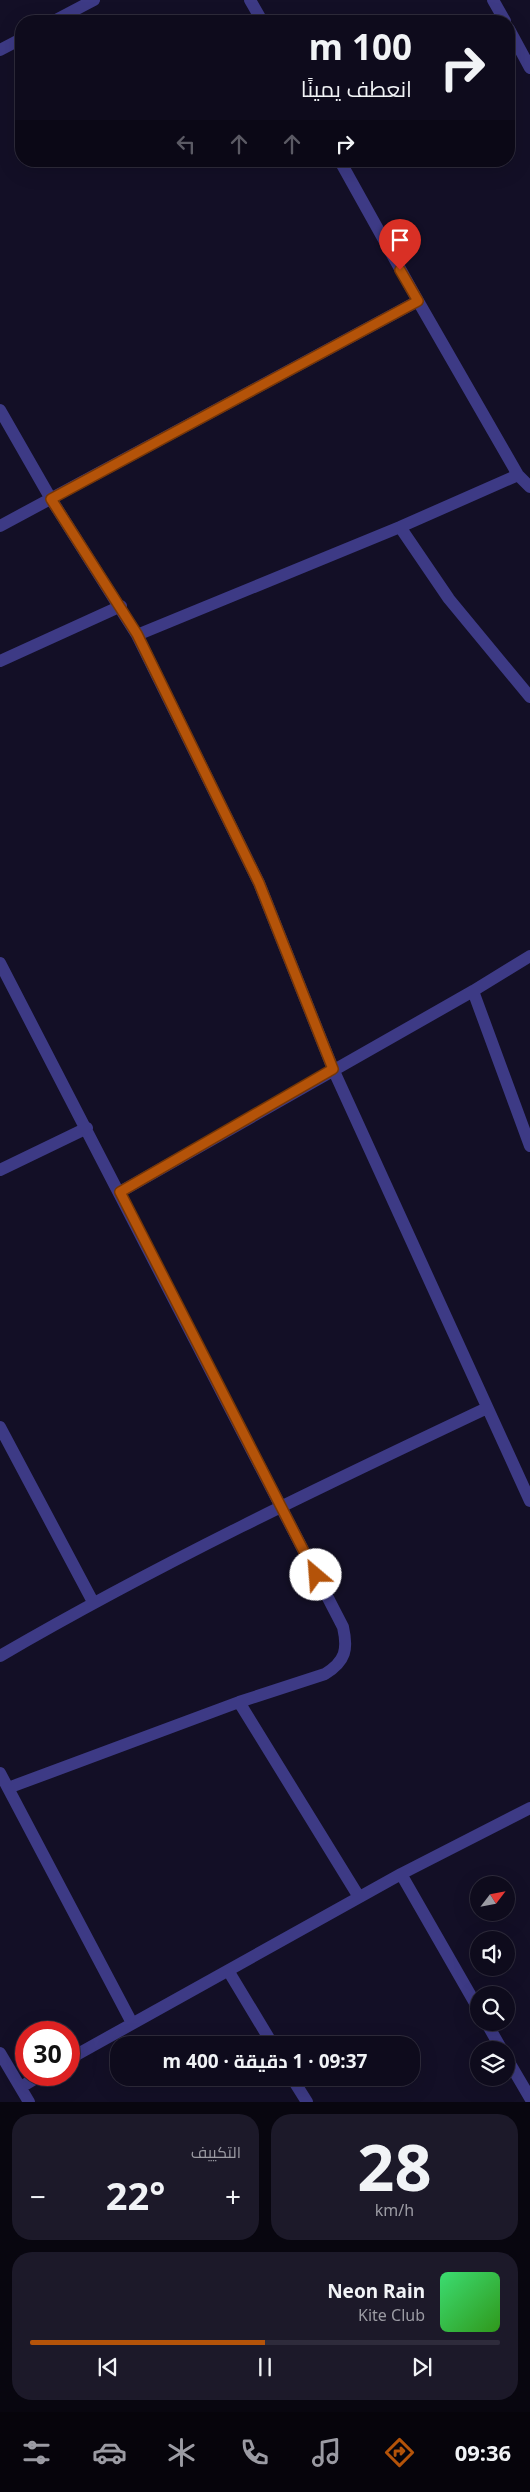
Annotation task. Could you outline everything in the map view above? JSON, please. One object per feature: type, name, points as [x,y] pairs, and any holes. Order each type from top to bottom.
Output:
[{"type":"street","points":[[65,15],[94,0]]},
{"type":"street","points":[[250,0],[259,15]]},
{"type":"street","points":[[493,0],[502,15]]},
{"type":"street","points":[[515,39],[530,68]]},
{"type":"street","points":[[0,50],[15,42]]},
{"type":"street","points":[[343,167],[518,475],[530,487]]},
{"type":"street","points":[[0,526],[418,301]]},
{"type":"street","points":[[0,410],[51,499],[121,606],[137,634],[259,883],[333,1069],[530,1501]]},
{"type":"street","points":[[137,634],[400,527],[518,475]]},
{"type":"street","points":[[400,527],[448,599],[530,697]]},
{"type":"street","points":[[0,661],[121,606]]},
{"type":"street","points":[[120,1192],[473,991],[530,956]]},
{"type":"street","points":[[0,963],[281,1505],[343,1627],[347,1644],[344,1656],[326,1674],[239,1702],[8,1788]]},
{"type":"street","points":[[473,991],[530,1146]]},
{"type":"street","points":[[0,1170],[87,1128]]},
{"type":"street","points":[[0,1656],[94,1602],[281,1505],[487,1408]]},
{"type":"street","points":[[0,1427],[94,1602]]},
{"type":"street","points":[[239,1702],[359,1898]]},
{"type":"street","points":[[0,1773],[132,2023]]},
{"type":"street","points":[[80,2053],[229,1972],[401,1874],[530,1808]]},
{"type":"street","points":[[401,1874],[470,1994]]},
{"type":"street","points":[[229,1972],[268,2036]]},
{"type":"street","points":[[0,2053],[29,2102]]},
{"type":"street","points":[[515,2072],[530,2098]]},
{"type":"street","points":[[297,2086],[307,2102]]},
{"type":"route","points":[[316,1575],[120,1192],[333,1069],[259,883],[137,634],[121,606],[51,499],[418,301],[400,270]]}]
